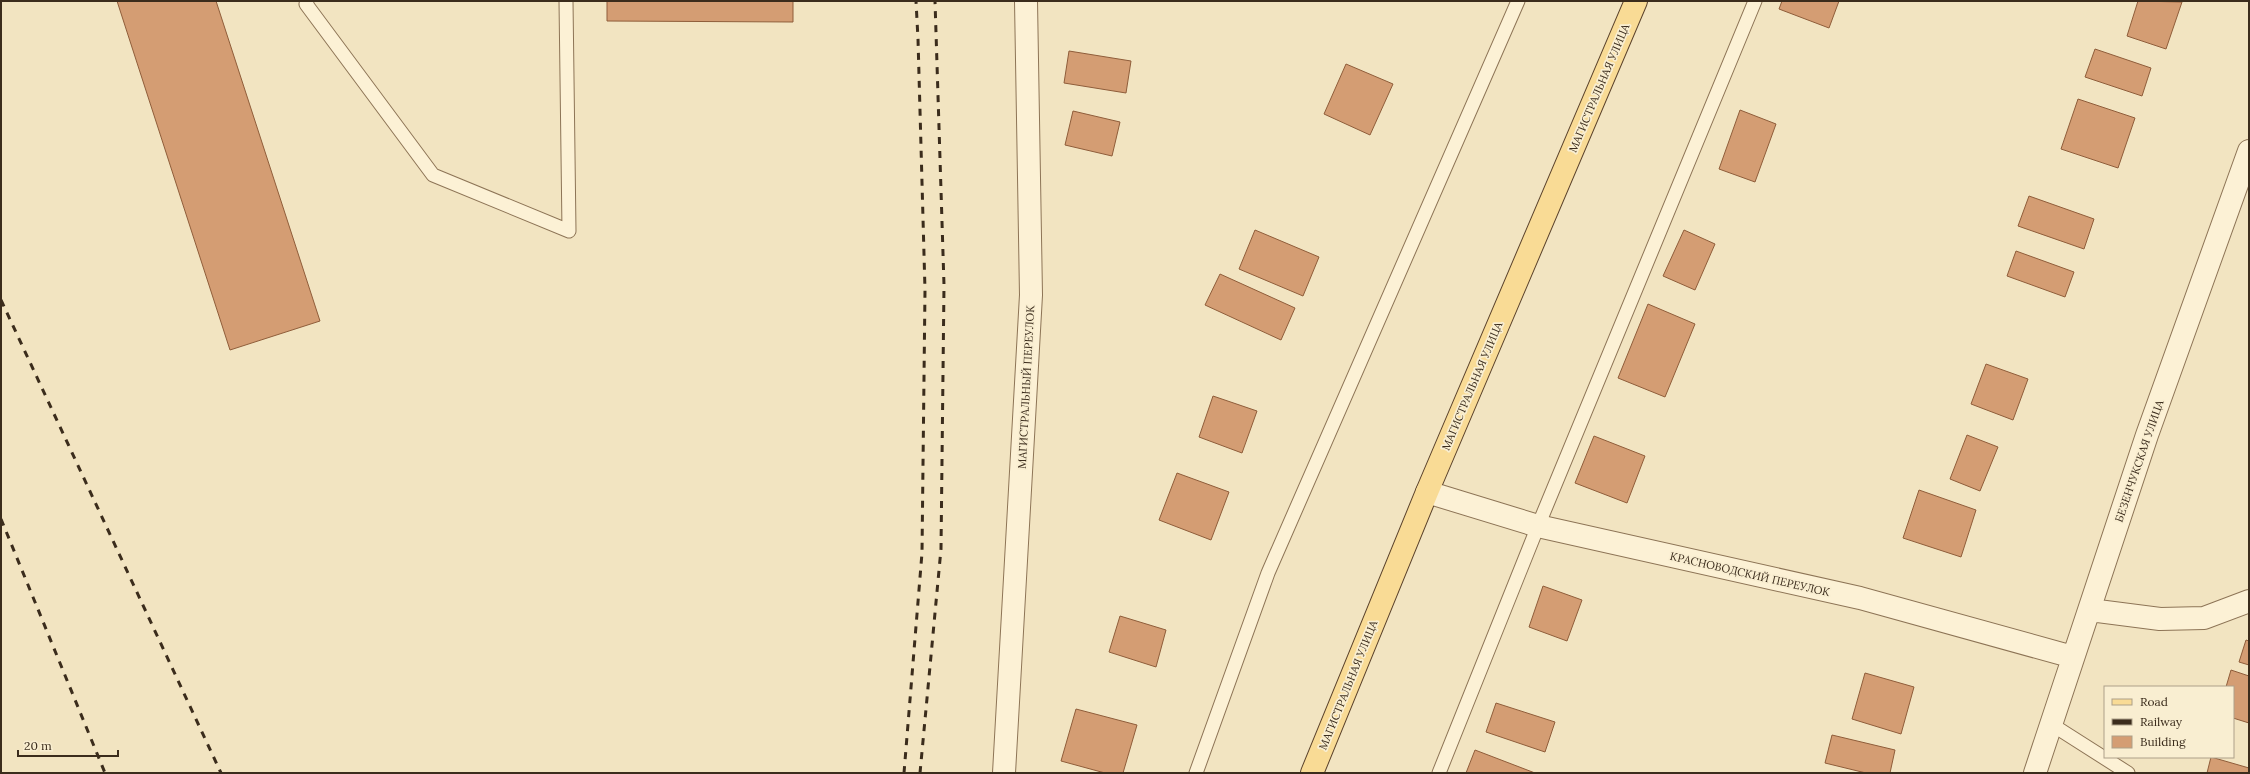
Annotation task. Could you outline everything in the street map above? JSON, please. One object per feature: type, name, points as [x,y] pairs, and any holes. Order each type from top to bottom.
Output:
[{"type":"main road","name":"МАГИСТРАЛЬНАЯ УЛИЦА","points":[[1312,773],[1427,492],[1636,1]]},
{"type":"street","name":"МАГИСТРАЛЬНЫЙ ПЕРЕУЛОК","points":[[1004,773],[1031,295],[1026,1]]},
{"type":"street","name":"БЕЗЕНЧУКСКАЯ УЛИЦА","points":[[2035,773],[2147,435],[2249,151]]},
{"type":"street","name":"КРАСНОВОДСКИЙ ПЕРЕУЛОК","points":[[1427,492],[1538,526],[1860,598],[2074,657]]},
{"type":"street","points":[[2090,610],[2160,619],[2204,618],[2249,601]]},
{"type":"lane","points":[[307,1],[306,4],[433,175],[569,231],[566,1]]},
{"type":"lane","points":[[1196,773],[1268,573],[1518,1]]},
{"type":"lane","points":[[1439,773],[1538,526],[1755,1]]},
{"type":"lane","points":[[2051,724],[2104,758]]},
{"type":"lane","points":[[2104,758],[2128,773]]},
{"type":"building","points":[[117,1],[216,1],[320,321],[230,350]]},
{"type":"building","points":[[607,1],[793,1],[793,22],[607,21]]},
{"type":"building","points":[[1782,1],[1839,1],[1829,28],[1779,9]]},
{"type":"building","points":[[2138,1],[2182,2],[2166,49],[2127,36]]},
{"type":"building","points":[[2095,49],[2151,68],[2142,96],[2085,77]]},
{"type":"building","points":[[1069,51],[1131,61],[1126,93],[1064,83]]},
{"type":"building","points":[[1346,64],[1393,84],[1370,135],[1324,114]]},
{"type":"building","points":[[2078,99],[2135,118],[2118,168],[2061,149]]},
{"type":"building","points":[[1740,110],[1776,124],[1755,182],[1719,169]]},
{"type":"building","points":[[1073,111],[1120,122],[1112,156],[1065,145]]},
{"type":"building","points":[[2029,196],[2094,219],[2084,249],[2018,226]]},
{"type":"building","points":[[1255,230],[1319,257],[1303,296],[1239,269]]},
{"type":"building","points":[[1684,230],[1715,244],[1695,290],[1663,276]]},
{"type":"building","points":[[2016,251],[2074,272],[2065,297],[2007,276]]},
{"type":"building","points":[[1220,274],[1295,308],[1281,340],[1205,305]]},
{"type":"building","points":[[1648,304],[1695,324],[1665,397],[1618,378]]},
{"type":"building","points":[[1986,364],[2028,379],[2013,420],[1971,404]]},
{"type":"building","points":[[1213,396],[1257,411],[1242,453],[1199,437]]},
{"type":"building","points":[[1967,435],[1998,447],[1980,491],[1950,479]]},
{"type":"building","points":[[1594,436],[1645,456],[1627,503],[1575,483]]},
{"type":"building","points":[[1177,473],[1229,492],[1211,540],[1159,520]]},
{"type":"building","points":[[1919,490],[1976,510],[1961,557],[1903,538]]},
{"type":"building","points":[[1543,586],[1582,600],[1567,641],[1529,627]]},
{"type":"building","points":[[1120,616],[1166,630],[1156,667],[1109,652]]},
{"type":"building","points":[[2246,640],[2249,641],[2249,665],[2239,662]]},
{"type":"building","points":[[2231,670],[2249,676],[2249,723],[2234,718],[2234,686],[2226,686]]},
{"type":"building","points":[[1865,673],[1914,687],[1901,734],[1852,719]]},
{"type":"building","points":[[1496,703],[1555,722],[1545,752],[1486,732]]},
{"type":"building","points":[[1076,709],[1137,725],[1123,773],[1105,773],[1061,761]]},
{"type":"building","points":[[1832,735],[1895,750],[1890,773],[1866,773],[1825,763]]},
{"type":"building","points":[[1475,750],[1535,773],[1466,773]]},
{"type":"building","points":[[2211,758],[2249,768],[2249,773],[2207,773]]},
{"type":"railway","points":[[904,773],[922,553],[925,290],[916,1]]},
{"type":"railway","points":[[920,773],[941,549],[944,285],[935,1]]},
{"type":"railway","points":[[1,300],[221,773]]},
{"type":"railway","points":[[1,519],[105,773]]}]
